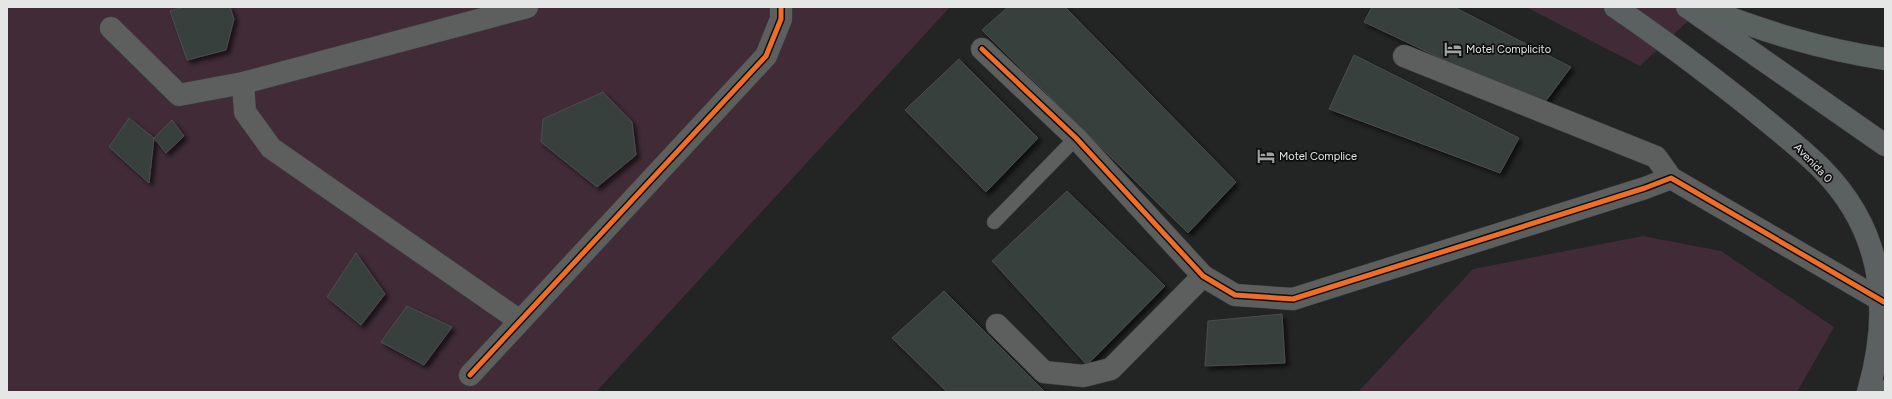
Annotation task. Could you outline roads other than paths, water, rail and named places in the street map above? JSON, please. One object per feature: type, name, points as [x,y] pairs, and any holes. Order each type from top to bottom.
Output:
[{"type":"main road","name":"Avenida 0","points":[[1615,7],[1708,73],[1790,139],[1823,170],[1858,214],[1869,236],[1883,282],[1883,325],[1877,364],[1868,392]]},
{"type":"main road","points":[[1687,7],[1885,145]]},
{"type":"main road","points":[[1701,7],[1786,38],[1820,47],[1885,59]]},
{"type":"street","points":[[112,28],[179,95],[243,83],[527,7]]},
{"type":"street","points":[[470,375],[766,56],[781,19],[781,7]]},
{"type":"street","points":[[982,49],[1076,138],[1203,276],[1235,295],[1293,299],[1645,188],[1671,178]]},
{"type":"street","points":[[1404,56],[1656,157],[1671,178],[1884,302]]},
{"type":"street","points":[[243,83],[245,112],[271,148],[520,321]]},
{"type":"street","points":[[996,324],[1044,372],[1083,376],[1111,369],[1203,276]]},
{"type":"lane","points":[[994,222],[1076,138]]},
{"type":"place","name":"Motel Complicito","points":[[1453,49]]},
{"type":"place","name":"Motel Complice","points":[[1266,156]]}]
